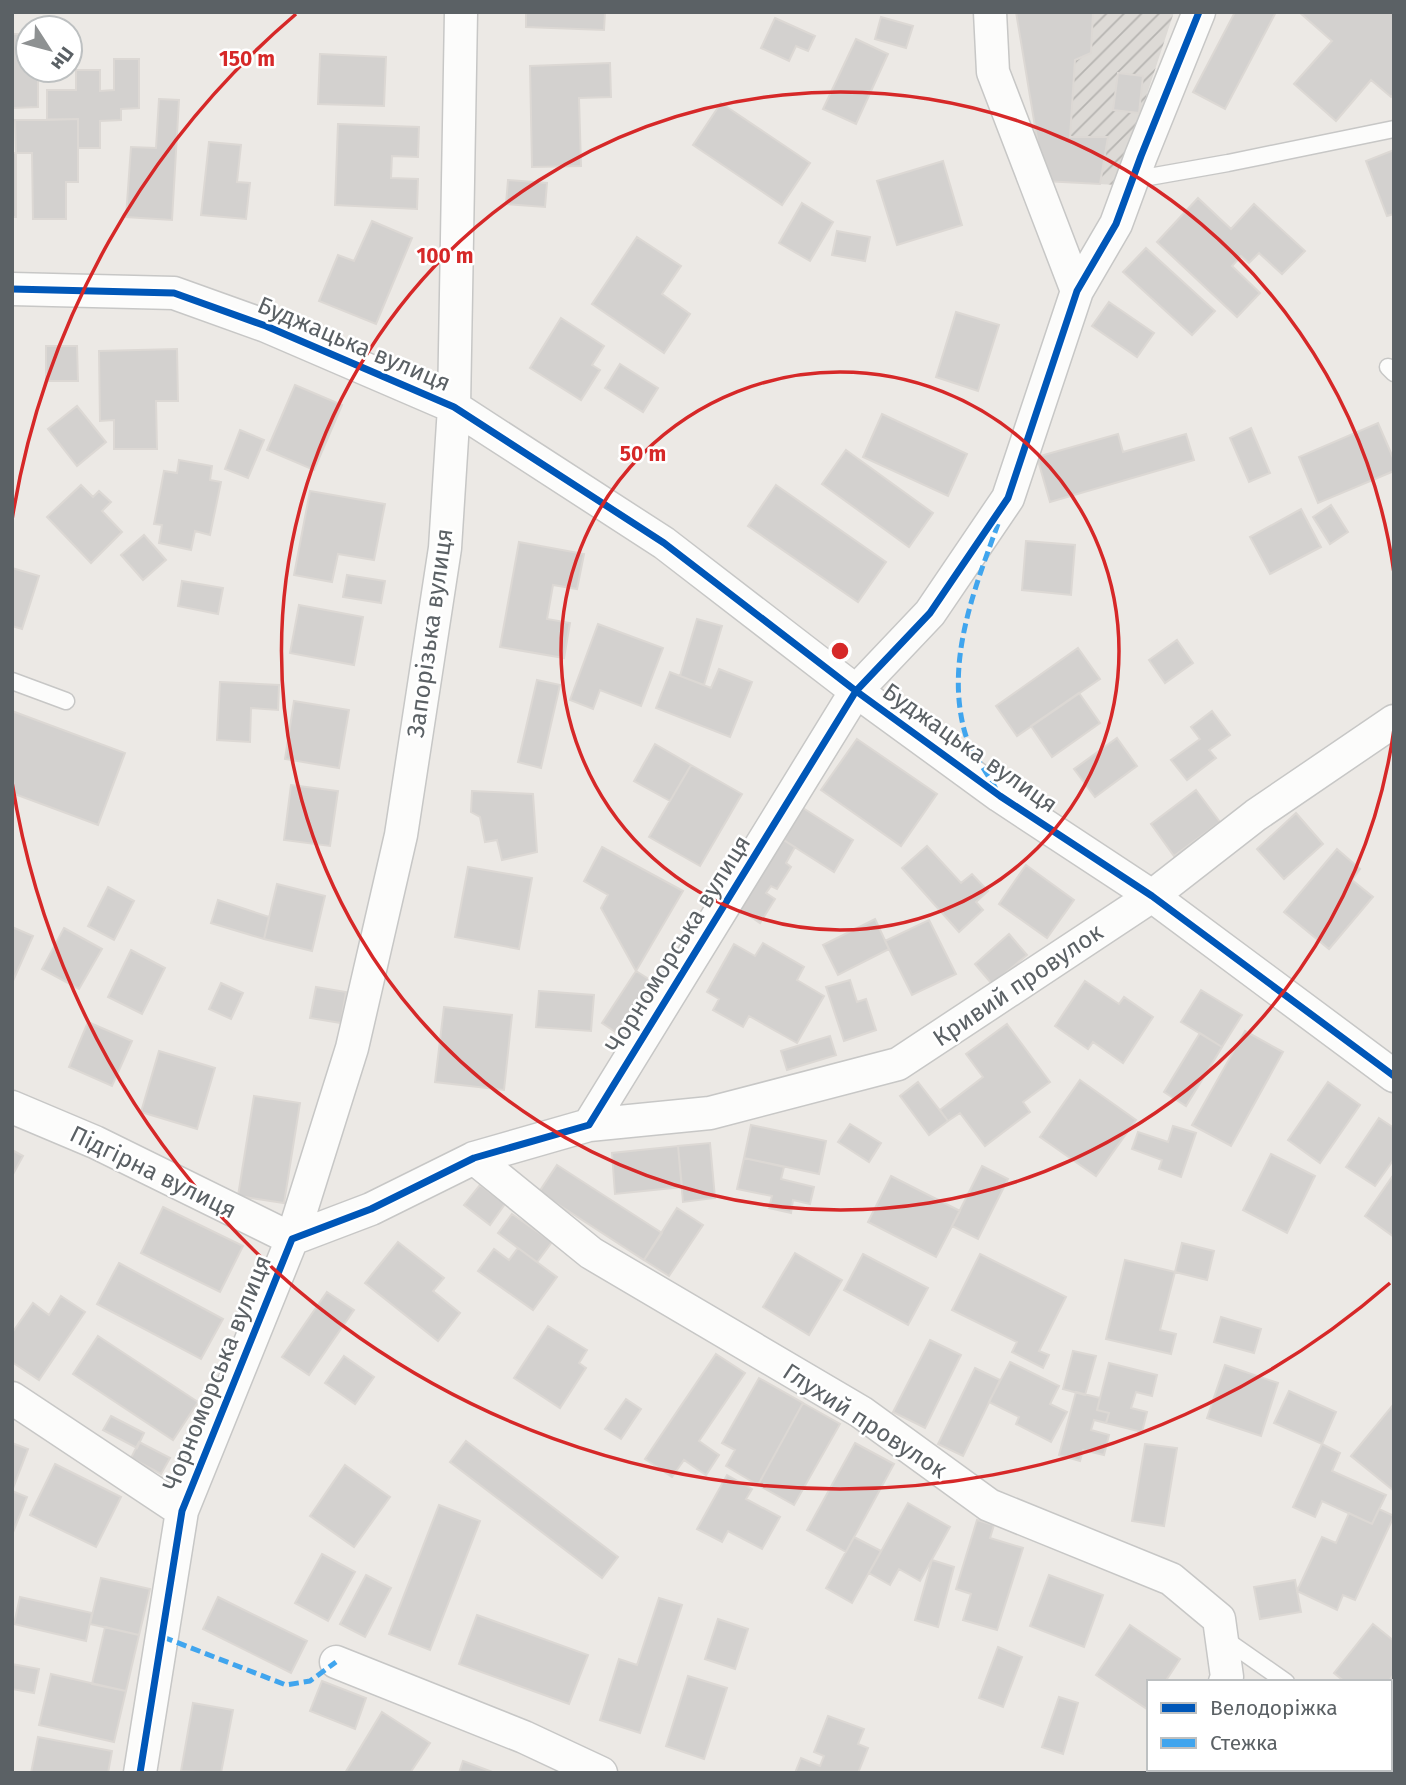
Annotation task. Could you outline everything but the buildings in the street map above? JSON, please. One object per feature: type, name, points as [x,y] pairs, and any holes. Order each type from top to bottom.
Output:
[{"type":"street","name":"Запорізька вулиця","points":[[292,1239],[352,1048],[401,835],[445,548],[454,407],[461,12]]},
{"type":"street","points":[[990,12],[993,72],[1077,291]]},
{"type":"street","name":"Чорноморська вулиця","points":[[140,1773],[182,1511],[292,1239],[371,1209],[474,1158],[589,1125],[856,691],[930,613],[1008,498],[1077,291],[1116,224],[1199,12]]},
{"type":"street","name":"Буджацька вулиця","points":[[12,289],[174,293],[266,326],[454,407],[664,543],[856,691],[1000,796],[1152,896],[1394,1076]]},
{"type":"street","name":"Кривий провулок","points":[[589,1125],[710,1112],[898,1065],[1152,896],[1256,815],[1394,721]]},
{"type":"street","name":"Підгірна вулиця","points":[[12,1107],[95,1142],[292,1239]]},
{"type":"street","name":"Глухий провулок","points":[[474,1158],[591,1253],[861,1412],[989,1505],[1171,1579],[1219,1619],[1226,1680]]},
{"type":"street","points":[[12,1398],[182,1511]]},
{"type":"street","points":[[336,1661],[524,1737],[601,1773]]},
{"type":"lane","points":[[1132,180],[1394,129]]},
{"type":"lane","points":[[12,681],[66,701]]},
{"type":"lane","points":[[1221,1636],[1283,1680]]},
{"type":"shaded area","points":[[1016,12],[1174,12],[1117,185],[1044,181]]},
{"type":"marked path","points":[[996,789],[967,740],[958,680],[965,627],[998,524]]},
{"type":"marked path","points":[[163,1637],[286,1685],[310,1681],[336,1662]]},
{"type":"cycle path","points":[[140,1773],[182,1511],[292,1239],[371,1209],[474,1158],[589,1125],[856,691],[930,613],[1008,498],[1077,291],[1116,224],[1199,12]]},
{"type":"cycle path","points":[[12,289],[174,293],[266,326],[454,407],[664,543],[856,691],[1000,796],[1152,896],[1394,1076]]}]
